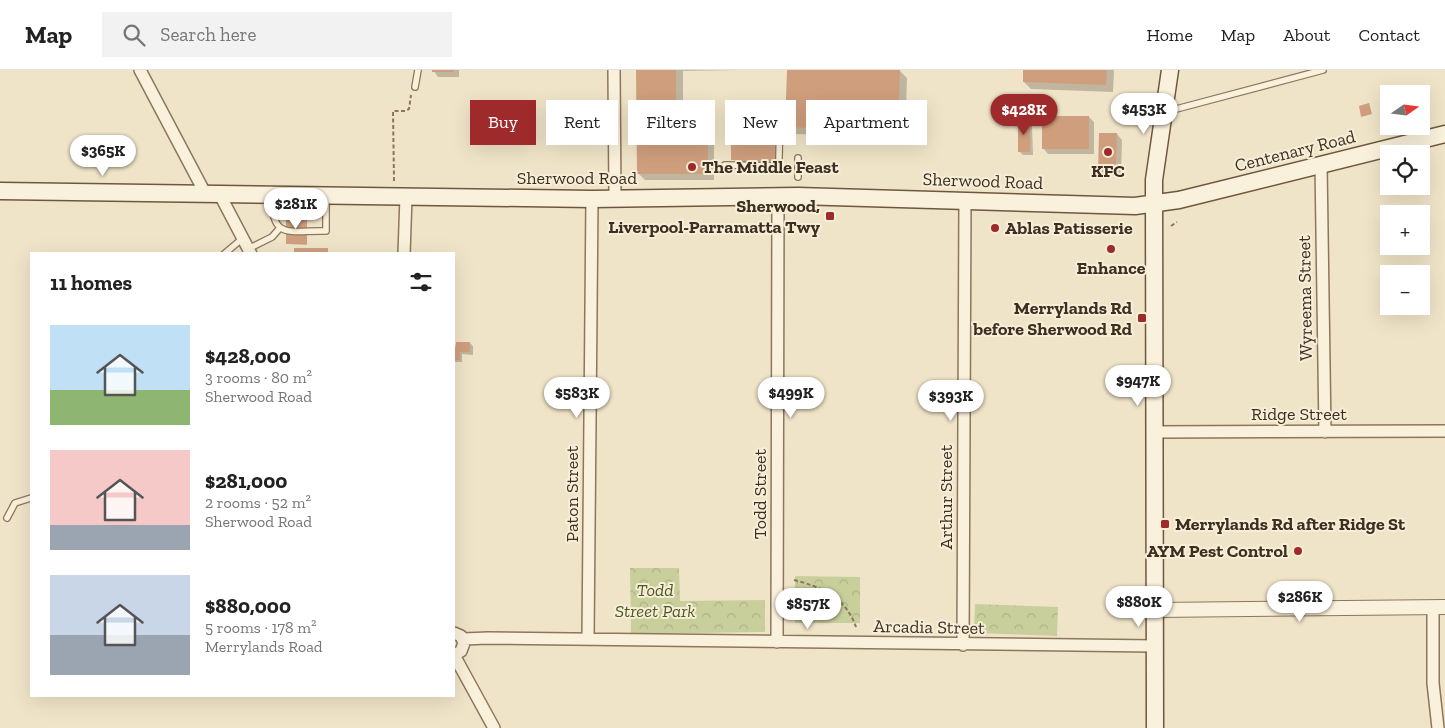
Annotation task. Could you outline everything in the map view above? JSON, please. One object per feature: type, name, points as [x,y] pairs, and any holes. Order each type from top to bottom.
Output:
[{"type":"main road","points":[[1155,728],[1154,180],[1170,70]]},
{"type":"main road","name":"Centenary Road","points":[[1154,204],[1179,200],[1445,134]]},
{"type":"main road","name":"Sherwood Road","points":[[0,191],[592,199],[778,196],[1134,206],[1154,204]]},
{"type":"street","points":[[140,70],[212,193],[248,247]]},
{"type":"street","points":[[614,70],[615,199]]},
{"type":"street","name":"Wyreema Street","points":[[1321,164],[1325,432]]},
{"type":"street","name":"Todd Street","points":[[777,642],[778,196]]},
{"type":"street","points":[[404,252],[406,197]]},
{"type":"street","name":"Paton Street","points":[[588,639],[592,199]]},
{"type":"street","name":"Arthur Street","points":[[963,645],[965,200]]},
{"type":"street","name":"Ridge Street","points":[[1154,432],[1445,431]]},
{"type":"street","points":[[1155,610],[1439,607],[1432,683],[1438,728]]},
{"type":"street","points":[[455,654],[462,649],[458,636]]},
{"type":"street","name":"Arcadia Street","points":[[458,636],[963,645],[1154,646]]},
{"type":"street","points":[[455,657],[494,728]]},
{"type":"lane","points":[[415,87],[418,70]]},
{"type":"lane","points":[[1163,112],[1323,70]]},
{"type":"lane","points":[[725,165],[773,166],[779,160],[779,145]]},
{"type":"lane","points":[[798,158],[798,177]]},
{"type":"lane","points":[[272,194],[273,218],[279,229]]},
{"type":"lane","points":[[279,229],[326,231],[326,195]]},
{"type":"lane","points":[[231,252],[272,237],[279,229]]},
{"type":"lane","points":[[7,518],[15,503],[30,498]]},
{"type":"path","points":[[394,180],[393,111],[409,109],[411,92],[415,87]]},
{"type":"path","points":[[1171,226],[1177,222]]},
{"type":"path","points":[[794,580],[815,586],[837,598],[847,608],[856,627]]},
{"type":"green space","name":"Todd Street Park","points":[[630,568],[679,568],[680,601],[765,600],[765,632],[631,634]]},
{"type":"green space","points":[[795,576],[860,577],[860,623],[795,623]]},
{"type":"green space","points":[[975,604],[1058,607],[1057,636],[974,633]]},
{"type":"building","points":[[432,70],[454,70],[454,72],[432,72]]},
{"type":"building","points":[[636,70],[676,70],[676,100],[636,100]]},
{"type":"building","points":[[787,70],[900,70],[899,100],[806,100],[806,128],[796,127],[796,100],[786,100]]},
{"type":"building","points":[[1023,70],[1107,70],[1106,85],[1023,82]]},
{"type":"building","points":[[1369,103],[1372,114],[1361,117],[1359,106]]},
{"type":"building","points":[[1042,116],[1089,116],[1089,149],[1042,149]]},
{"type":"building","points":[[1018,121],[1030,121],[1030,152],[1018,152]]},
{"type":"building","name":"KFC","points":[[1099,133],[1117,133],[1116,171],[1098,171]]},
{"type":"building","points":[[637,145],[708,145],[708,174],[637,174]]},
{"type":"building","points":[[731,145],[774,145],[775,163],[756,163],[756,168],[750,167],[750,163],[740,163],[740,160],[731,160]]},
{"type":"building","points":[[286,215],[307,215],[307,244],[286,244]]},
{"type":"building","points":[[294,248],[328,248],[328,252],[294,252]]},
{"type":"building","points":[[456,342],[470,342],[470,352],[460,352],[460,360],[455,360]]},
{"type":"place","name":"KFC","points":[[1108,152]]},
{"type":"place","name":"The Middle Feast","points":[[692,167]]},
{"type":"place","name":"Sherwood, Liverpool-Parramatta Twy","points":[[830,216]]},
{"type":"place","name":"Ablas Patisserie","points":[[995,228]]},
{"type":"place","name":"Enhance","points":[[1111,249]]},
{"type":"place","name":"Merrylands Rd before Sherwood Rd","points":[[1142,318]]},
{"type":"place","name":"Merrylands Rd after Ridge St","points":[[1165,524]]},
{"type":"place","name":"AYM Pest Control","points":[[1298,551]]}]
